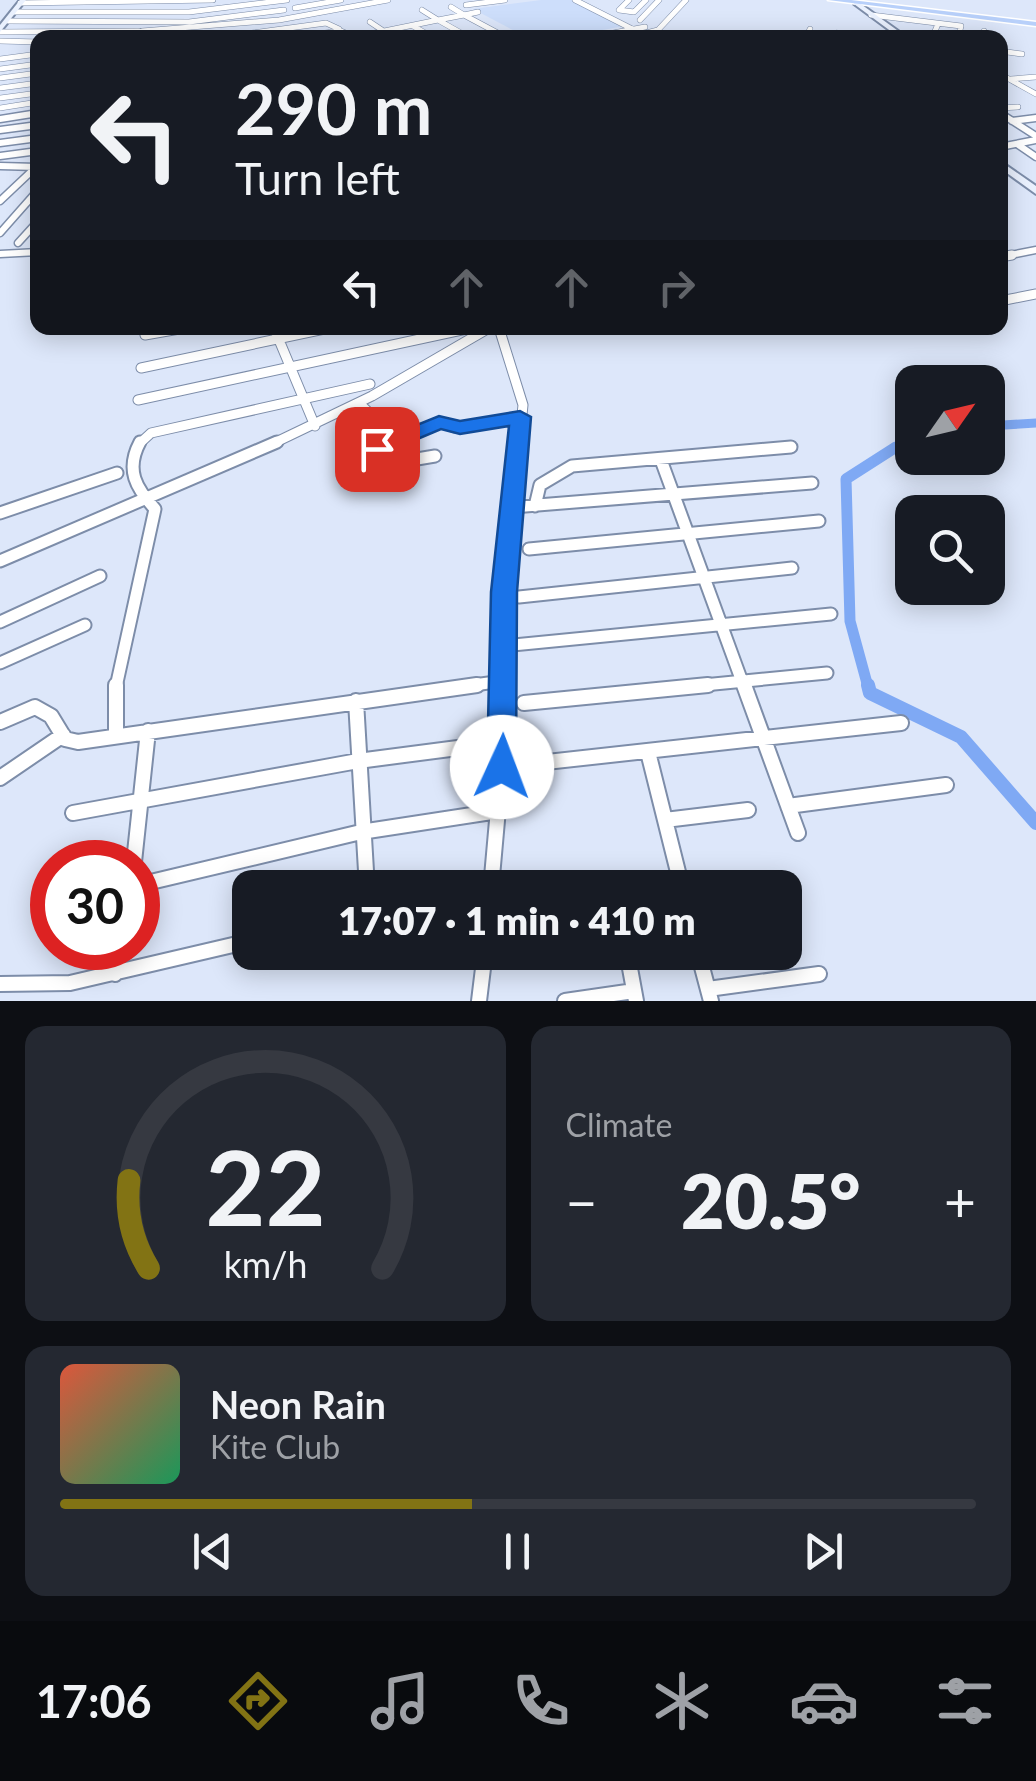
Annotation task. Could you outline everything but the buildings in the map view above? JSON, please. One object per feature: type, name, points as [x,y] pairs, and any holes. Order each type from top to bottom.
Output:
[{"type":"highway","points":[[832,0],[858,1]]},
{"type":"highway","points":[[846,0],[1036,23]]},
{"type":"street","points":[[0,31],[22,2],[212,0]]},
{"type":"street","points":[[14,12],[189,12],[233,3],[287,0]]},
{"type":"street","points":[[306,15],[295,8],[341,0]]},
{"type":"street","points":[[356,0],[363,4]]},
{"type":"street","points":[[254,30],[306,15],[388,0]]},
{"type":"street","points":[[466,5],[504,0]]},
{"type":"street","points":[[574,0],[632,29]]},
{"type":"street","points":[[629,0],[619,10],[634,12],[646,0]]},
{"type":"street","points":[[644,28],[659,0]]},
{"type":"street","points":[[657,30],[686,0]]},
{"type":"street","points":[[858,1],[893,30]]},
{"type":"street","points":[[70,30],[104,2]]},
{"type":"street","points":[[233,3],[249,30]]},
{"type":"street","points":[[653,5],[677,8]]},
{"type":"street","points":[[451,7],[492,30]]},
{"type":"street","points":[[8,21],[196,21],[284,10]]},
{"type":"street","points":[[422,10],[456,30]]},
{"type":"street","points":[[370,22],[383,30],[478,12]]},
{"type":"street","points":[[871,15],[911,24],[961,26],[960,30]]},
{"type":"street","points":[[316,19],[341,30]]},
{"type":"street","points":[[261,30],[326,24]]},
{"type":"street","points":[[935,30],[938,24]]},
{"type":"street","points":[[412,25],[420,30]]},
{"type":"street","points":[[627,30],[660,25]]},
{"type":"street","points":[[0,31],[30,31]]},
{"type":"street","points":[[0,41],[30,42]]},
{"type":"street","points":[[1008,52],[1022,54]]},
{"type":"street","points":[[0,59],[30,55]]},
{"type":"street","points":[[0,68],[30,65]]},
{"type":"street","points":[[0,78],[30,74]]},
{"type":"street","points":[[1010,79],[1036,77]]},
{"type":"street","points":[[1010,79],[1036,91]]},
{"type":"street","points":[[0,88],[30,85]]},
{"type":"street","points":[[0,98],[30,93]]},
{"type":"street","points":[[0,108],[30,103]]},
{"type":"street","points":[[1008,109],[1018,107]]},
{"type":"street","points":[[0,119],[30,115]]},
{"type":"street","points":[[1008,118],[1036,138]]},
{"type":"street","points":[[1011,121],[1036,118]]},
{"type":"street","points":[[0,130],[30,126]]},
{"type":"street","points":[[1008,146],[1036,138]]},
{"type":"street","points":[[0,143],[30,139]]},
{"type":"street","points":[[1017,144],[1036,157]]},
{"type":"street","points":[[0,156],[30,152]]},
{"type":"street","points":[[0,166],[30,167]]},
{"type":"street","points":[[1008,168],[1036,187]]},
{"type":"street","points":[[1,198],[30,173]]},
{"type":"street","points":[[0,186],[16,185]]},
{"type":"street","points":[[1,198],[30,195]]},
{"type":"street","points":[[0,233],[30,200]]},
{"type":"street","points":[[18,242],[30,229]]},
{"type":"street","points":[[1008,255],[1036,250]]},
{"type":"street","points":[[0,254],[30,252]]},
{"type":"street","points":[[1008,299],[1036,294]]},
{"type":"street","points":[[141,368],[268,335]]},
{"type":"street","points":[[277,335],[314,426]]},
{"type":"street","points":[[138,400],[440,335]]},
{"type":"street","points":[[0,560],[314,426],[417,374],[478,335]]},
{"type":"street","points":[[493,870],[504,742],[503,646],[522,395],[502,335]]},
{"type":"street","points":[[116,736],[116,680],[155,509],[136,484],[134,456],[144,436],[370,384]]},
{"type":"street","points":[[360,404],[419,461],[435,456]]},
{"type":"street","points":[[357,458],[439,422],[460,428],[520,417]]},
{"type":"street","points":[[535,506],[540,485],[572,466],[791,447]]},
{"type":"street","points":[[661,460],[798,833]]},
{"type":"street","points":[[0,513],[117,473]]},
{"type":"street","points":[[512,507],[812,483]]},
{"type":"street","points":[[529,550],[819,521]]},
{"type":"street","points":[[519,597],[792,568]]},
{"type":"street","points":[[0,622],[100,576]]},
{"type":"street","points":[[503,646],[831,614]]},
{"type":"street","points":[[0,663],[85,625]]},
{"type":"street","points":[[524,703],[827,672]]},
{"type":"street","points":[[0,722],[35,707],[51,716],[63,735],[78,742],[503,681]]},
{"type":"street","points":[[356,701],[365,870]]},
{"type":"street","points":[[502,767],[900,723]]},
{"type":"street","points":[[136,840],[148,731]]},
{"type":"street","points":[[0,778],[63,735]]},
{"type":"street","points":[[73,814],[358,762],[504,742]]},
{"type":"street","points":[[648,752],[678,870]]},
{"type":"street","points":[[788,806],[946,786]]},
{"type":"street","points":[[665,820],[748,810]]},
{"type":"street","points":[[160,880],[361,832],[498,811]]},
{"type":"street","points":[[0,984],[70,984],[232,945]]},
{"type":"street","points":[[115,974],[116,970]]},
{"type":"street","points":[[479,1001],[482,970]]},
{"type":"street","points":[[565,1001],[635,996],[630,970]]},
{"type":"street","points":[[703,970],[709,995],[819,974]]},
{"type":"shaded area","points":[[572,0],[625,26],[602,30],[513,30],[473,9]]},
{"type":"waterway","points":[[1005,425],[1036,423]]},
{"type":"waterway","points":[[868,687],[850,621],[846,479],[895,448]]},
{"type":"waterway","points":[[868,685],[870,693],[961,737],[1036,823]]},
{"type":"route","points":[[377,449],[439,422],[460,428],[520,417],[504,592],[502,767]]}]
